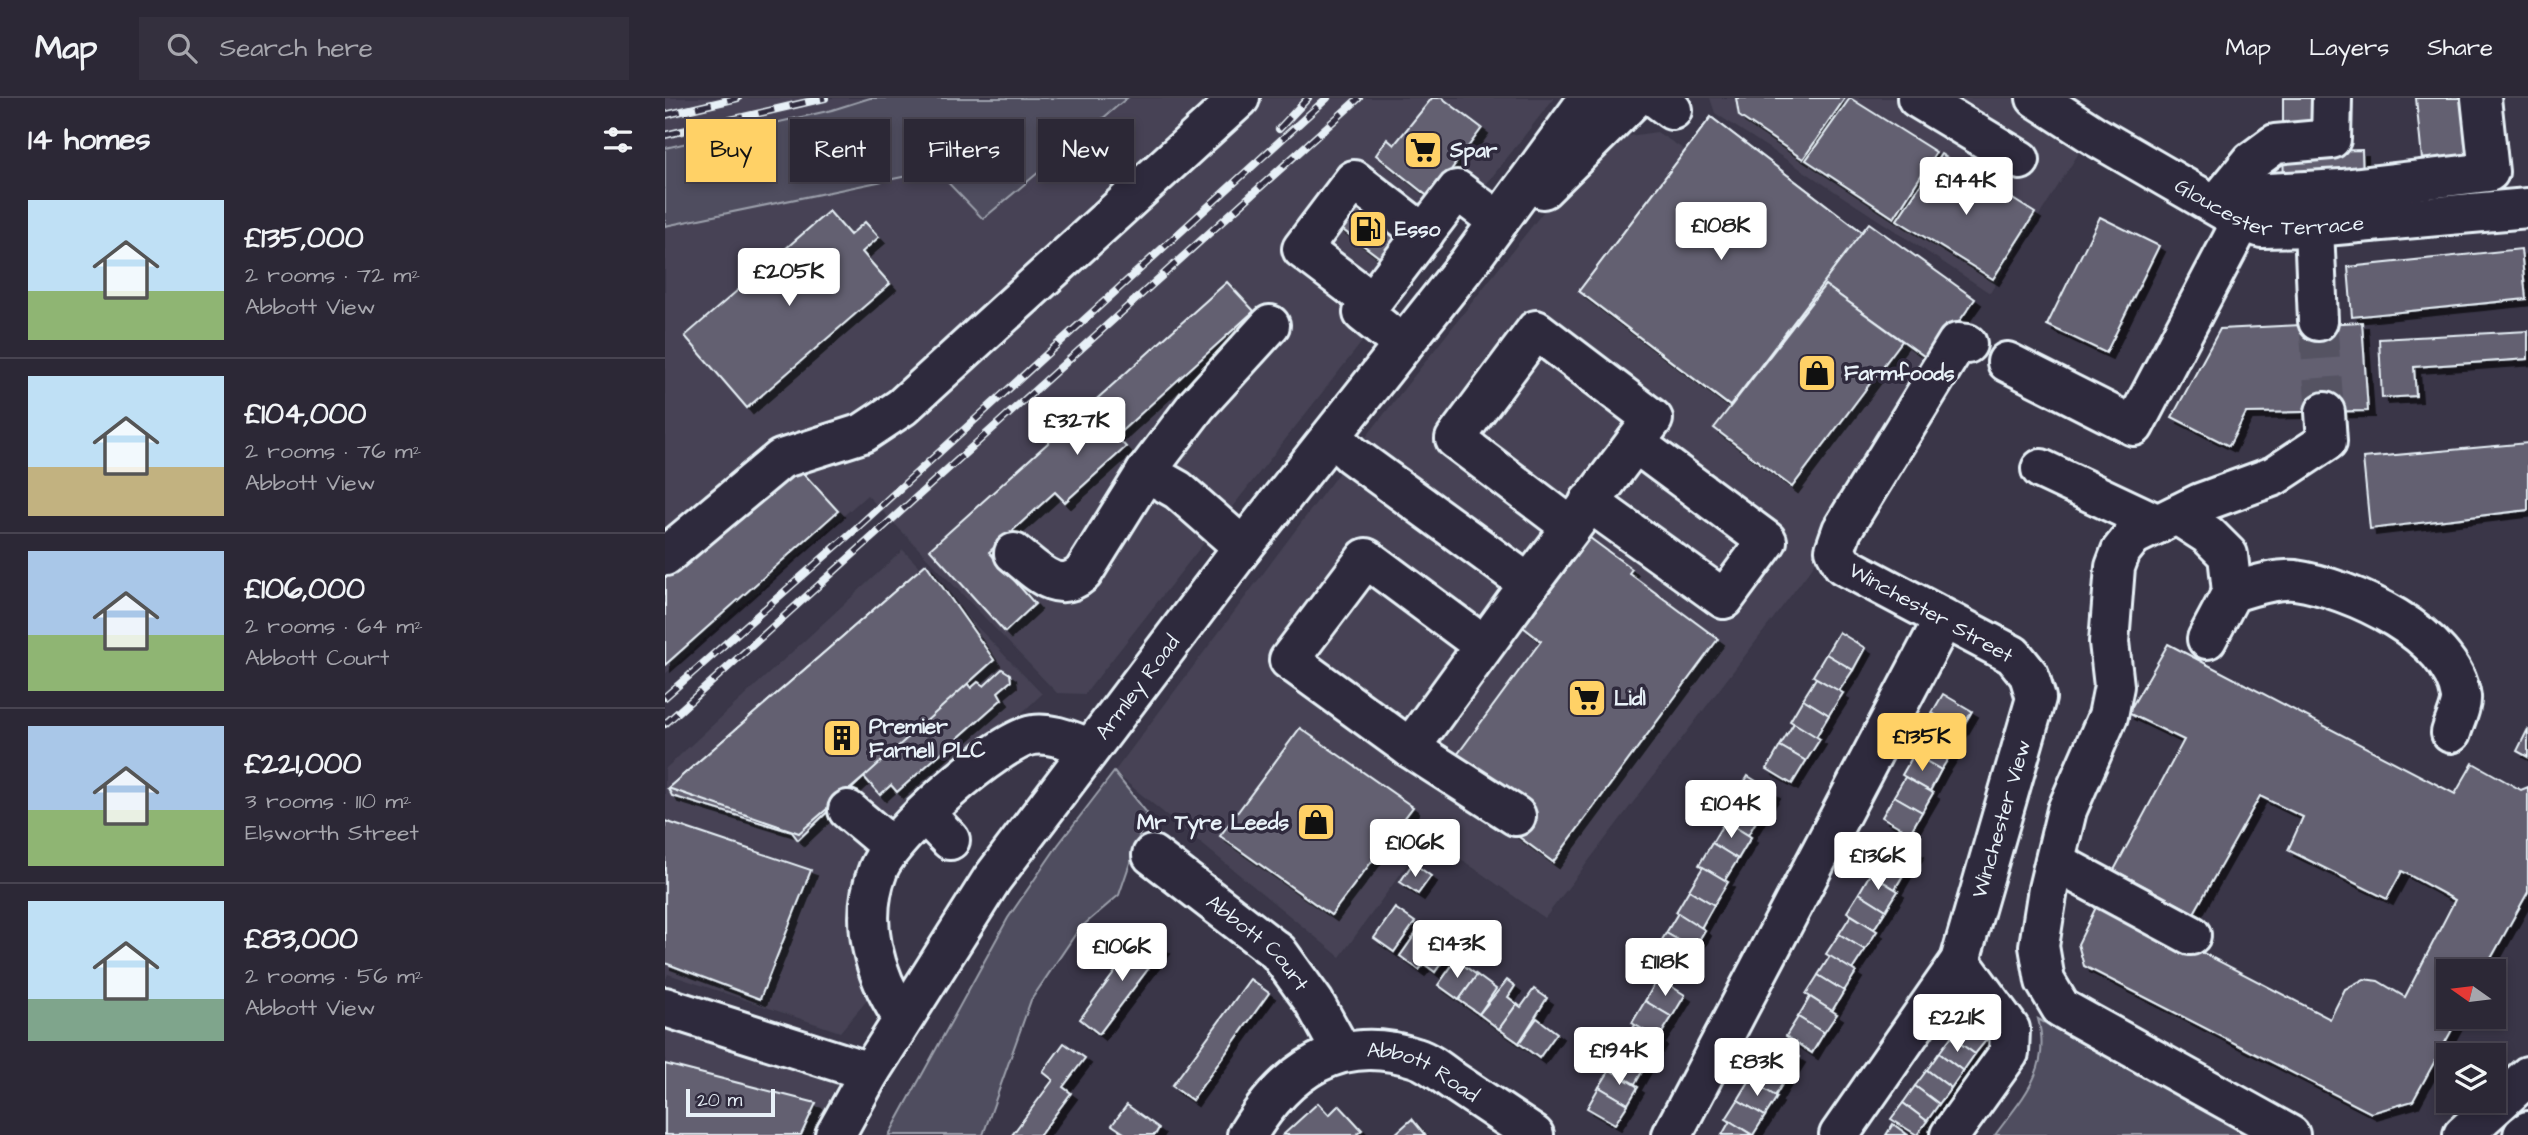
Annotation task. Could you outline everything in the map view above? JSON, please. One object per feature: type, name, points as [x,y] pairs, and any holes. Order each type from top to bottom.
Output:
[{"type":"street","points":[[665,556],[781,459],[863,433],[902,407],[1240,98]]},
{"type":"street","points":[[1469,262],[1589,98]]},
{"type":"street","points":[[1469,262],[1635,98]]},
{"type":"street","points":[[1917,98],[2020,160]]},
{"type":"street","name":"Gloucester Terrace","points":[[2036,98],[2095,136],[2237,217],[2262,228],[2314,227],[2528,208]]},
{"type":"street","points":[[2007,362],[2134,426],[2237,217],[2252,161],[2275,144],[2331,139],[2332,98]]},
{"type":"street","points":[[2237,217],[2268,193],[2343,189],[2489,172],[2481,98]]},
{"type":"street","points":[[1371,302],[1302,249],[1354,180],[1424,234]]},
{"type":"street","points":[[1403,345],[1363,313],[1371,302],[1457,190],[1498,221]]},
{"type":"street","points":[[2314,227],[2318,321]]},
{"type":"street","name":"Armley Road","points":[[835,1135],[870,1072],[992,879],[1243,547],[1469,262]]},
{"type":"street","points":[[1014,553],[1046,578],[1060,584],[1074,581],[1083,573],[1146,472],[1197,405],[1270,326]]},
{"type":"street","points":[[1410,748],[1483,645],[1580,514],[1653,419],[1536,330],[1455,439],[1580,514],[1724,599],[1767,541],[1635,443]]},
{"type":"street","name":"Winchester Street","points":[[1967,344],[1957,343],[1836,540],[1835,550],[1843,565],[2013,655],[2029,674]]},
{"type":"street","points":[[2290,1135],[2094,1029],[2061,1008],[2045,981],[2039,946],[2067,810],[2108,716],[2113,686],[2109,642],[2115,567],[2121,551],[2133,536],[2167,519],[2273,476],[2327,441],[2325,412]]},
{"type":"street","points":[[1332,436],[1352,455],[1529,584]]},
{"type":"street","points":[[2041,469],[2208,535],[2228,555],[2232,592],[2207,639]]},
{"type":"street","points":[[1146,472],[1178,490],[1243,547]]},
{"type":"street","points":[[1483,645],[1366,558],[1289,660],[1410,748],[1516,816]]},
{"type":"street","points":[[2232,592],[2292,580],[2340,591],[2400,622],[2434,647],[2455,673],[2461,700],[2451,733]]},
{"type":"street","points":[[1672,1135],[1943,620]]},
{"type":"street","name":"Winchester View","points":[[1839,1135],[1960,961],[2036,698],[2029,674]]},
{"type":"street","points":[[904,1018],[855,936],[871,901],[878,870],[892,847],[937,827],[976,768],[1033,734],[1059,737],[1090,748]]},
{"type":"street","points":[[848,810],[892,847]]},
{"type":"street","name":"Abbott Court","points":[[1152,855],[1278,952],[1314,1002],[1341,1051]]},
{"type":"street","points":[[2055,862],[2191,935]]},
{"type":"street","points":[[1950,1135],[2010,1053],[2010,1028],[1960,961]]},
{"type":"street","points":[[665,1007],[870,1072]]},
{"type":"street","name":"Abbott Road","points":[[1341,1051],[1376,1049],[1419,1058],[1534,1135]]},
{"type":"street","points":[[1247,1135],[1266,1104],[1311,1067],[1341,1051]]},
{"type":"street","points":[[2463,1135],[2528,1076]]},
{"type":"street","points":[[2523,1135],[2528,1131]]},
{"type":"shaded area","points":[[665,98],[870,98],[776,123],[776,119],[686,119],[686,143],[665,148]]},
{"type":"shaded area","points":[[870,98],[1127,98],[1102,119],[1038,119],[1038,173],[983,219],[948,182],[1024,182],[1024,119],[904,119],[904,177],[890,180],[890,119],[792,119]]},
{"type":"shaded area","points":[[1127,98],[1554,98],[1085,694],[1057,693],[867,495],[665,674],[665,226],[878,182],[890,182],[890,180],[904,177],[904,182],[948,182],[983,219],[1038,173],[1038,182],[1134,182],[1134,119],[1102,119]]},
{"type":"shaded area","points":[[1710,98],[2016,98],[2082,148],[1990,293],[1715,113]]},
{"type":"shaded area","points":[[790,120],[790,182],[878,182],[665,226],[665,148],[686,143],[686,182],[776,182],[776,123]]},
{"type":"shaded area","points":[[1657,132],[1960,329],[1811,569],[1545,918],[1428,836],[1340,957],[1114,772],[1352,455],[1584,160],[1615,138]]},
{"type":"shaded area","points":[[903,550],[1042,694],[871,854],[854,937],[869,998],[840,1032],[668,974],[665,981],[665,769]]},
{"type":"shaded area","points":[[1114,772],[1147,813],[1119,895],[1079,929],[1031,1000],[983,1135],[889,1135],[1008,918],[1058,845]]},
{"type":"shaded area","points":[[2038,1019],[2251,1135],[1995,1135],[2025,1095],[2038,1068],[2041,1037]]},
{"type":"shaded area","points":[[670,1027],[842,1074],[811,1135],[665,1135],[665,1028]]},
{"type":"building","name":"Spar","points":[[1432,98],[1442,98],[1482,128],[1430,198],[1376,155],[1387,139],[1394,145]]},
{"type":"building","points":[[1736,98],[1845,98],[1803,159],[1739,116]]},
{"type":"building","points":[[1850,98],[1936,152],[1894,218],[1806,160]]},
{"type":"building","points":[[2283,98],[2323,98],[2323,135],[2283,135]]},
{"type":"building","points":[[2416,98],[2473,98],[2478,164],[2423,170]]},
{"type":"building","points":[[1711,117],[1862,232],[1869,223],[1975,299],[1931,361],[1825,285],[1730,406],[1579,291]]},
{"type":"building","points":[[1711,117],[1862,232],[1730,406],[1579,291]]},
{"type":"building","points":[[2362,150],[2363,180],[2284,182],[2283,152]]},
{"type":"building","points":[[1941,154],[2035,213],[1993,279],[1897,220]]},
{"type":"building","name":"Esso","points":[[1338,186],[1410,240],[1391,266],[1319,212]]},
{"type":"building","points":[[829,211],[850,235],[865,222],[879,237],[862,252],[890,284],[747,408],[685,336]]},
{"type":"building","points":[[2100,217],[2159,246],[2106,353],[2047,325]]},
{"type":"building","points":[[2521,249],[2526,299],[2352,317],[2348,267]]},
{"type":"building","points":[[1227,282],[1254,311],[1116,436],[1126,447],[1065,502],[1055,492],[989,552],[1035,604],[1005,632],[930,549]]},
{"type":"building","name":"Farmfoods","points":[[1825,285],[1902,341],[1792,487],[1714,428]]},
{"type":"building","points":[[2362,322],[2368,411],[2246,413],[2229,446],[2172,417],[2220,329]]},
{"type":"building","points":[[2528,331],[2528,359],[2414,367],[2416,396],[2382,398],[2379,339]]},
{"type":"building","points":[[2528,443],[2528,510],[2370,529],[2363,458]]},
{"type":"building","points":[[793,462],[838,511],[665,665],[665,575]]},
{"type":"building","name":"Lidl","points":[[1590,538],[1632,569],[1629,573],[1718,639],[1553,862],[1507,828],[1524,805],[1457,755],[1541,641],[1523,627]]},
{"type":"building","name":"Premier Farnell PLC","points":[[926,564],[990,661],[967,683],[971,688],[978,682],[984,686],[1002,669],[1010,674],[1011,681],[998,692],[1002,699],[897,792],[891,785],[880,795],[864,777],[798,840],[792,832],[672,796],[668,788]]},
{"type":"building","name":"Premier Farnell PLC","points":[[926,564],[994,660],[864,777],[799,833],[668,788]]},
{"type":"building","points":[[1839,632],[1865,648],[1853,670],[1826,654]]},
{"type":"building","points":[[2168,644],[2455,794],[2473,763],[2521,790],[2528,787],[2528,892],[2491,959],[2436,959],[2436,1029],[2452,1029],[2445,1043],[2436,1043],[2436,1059],[2413,1101],[2371,1113],[2084,966],[2078,944],[2100,899],[2330,1019],[2345,989],[2364,979],[2378,981],[2405,997],[2455,900],[2402,871],[2387,899],[2288,850],[2303,817],[2260,796],[2194,913],[2114,870],[2184,740],[2128,713]]},
{"type":"building","points":[[1826,654],[1853,670],[1839,691],[1813,676]]},
{"type":"building","points":[[1816,678],[1843,693],[1829,715],[1803,699]]},
{"type":"building","points":[[1943,694],[1972,711],[1961,730],[1932,713]]},
{"type":"building","points":[[1803,699],[1829,715],[1816,737],[1790,721]]},
{"type":"building","points":[[1932,713],[1961,730],[1950,749],[1921,732]]},
{"type":"building","points":[[1794,723],[1820,739],[1806,761],[1780,746]]},
{"type":"building","name":"Mr Tyre Leeds","points":[[1300,728],[1413,807],[1331,915],[1220,836]]},
{"type":"building","points":[[2528,729],[2528,757],[2517,751]]},
{"type":"building","points":[[1925,735],[1953,751],[1941,770],[1914,754]]},
{"type":"building","points":[[1780,746],[1806,761],[1792,784],[1767,769]]},
{"type":"building","points":[[1914,754],[1941,770],[1930,791],[1902,775]]},
{"type":"building","points":[[1748,776],[1774,792],[1761,813],[1735,798]]},
{"type":"building","points":[[1905,777],[1933,793],[1922,812],[1894,796]]},
{"type":"building","points":[[1894,796],[1922,812],[1910,833],[1882,817]]},
{"type":"building","points":[[1735,798],[1761,813],[1748,835],[1722,819]]},
{"type":"building","points":[[665,821],[811,870],[760,999],[665,963]]},
{"type":"building","points":[[1725,821],[1751,837],[1738,859],[1712,843]]},
{"type":"building","points":[[1891,834],[1918,851],[1906,870],[1879,853]]},
{"type":"building","points":[[1712,843],[1738,859],[1725,880],[1699,865]]},
{"type":"building","points":[[1879,853],[1906,870],[1895,889],[1868,872]]},
{"type":"building","points":[[1413,863],[1431,876],[1418,894],[1400,882]]},
{"type":"building","points":[[1703,867],[1728,882],[1714,905],[1689,890]]},
{"type":"building","points":[[1870,874],[1898,891],[1886,910],[1859,893]]},
{"type":"building","points":[[1689,890],[1714,905],[1701,928],[1676,912]]},
{"type":"building","points":[[1859,893],[1886,910],[1874,929],[1847,912]]},
{"type":"building","points":[[1395,908],[1415,922],[1394,952],[1374,938]]},
{"type":"building","points":[[1678,913],[1705,930],[1694,949],[1666,933]]},
{"type":"building","points":[[1851,915],[1877,931],[1865,950],[1839,934]]},
{"type":"building","points":[[1419,929],[1450,951],[1435,972],[1424,964],[1419,970],[1400,956]]},
{"type":"building","points":[[1144,933],[1164,948],[1099,1034],[1080,1019]]},
{"type":"building","points":[[1666,933],[1694,949],[1683,968],[1655,952]]},
{"type":"building","points":[[1839,934],[1865,950],[1852,970],[1826,954]]},
{"type":"building","points":[[1830,956],[1856,972],[1844,991],[1818,975]]},
{"type":"building","points":[[1456,960],[1477,975],[1459,1000],[1438,985]]},
{"type":"building","points":[[1477,975],[1496,989],[1479,1014],[1459,1000]]},
{"type":"building","points":[[1818,975],[1844,991],[1832,1011],[1806,994]]},
{"type":"building","points":[[1658,978],[1685,995],[1672,1017],[1645,1001]]},
{"type":"building","points":[[1250,979],[1269,993],[1192,1100],[1172,1086]]},
{"type":"building","points":[[1507,980],[1515,986],[1508,997],[1517,1004],[1499,1029],[1479,1014]]},
{"type":"building","points":[[1534,989],[1547,998],[1519,1043],[1499,1029],[1517,1004],[1521,1007]]},
{"type":"building","points":[[1810,997],[1837,1014],[1824,1033],[1798,1017]]},
{"type":"building","points":[[1645,1001],[1672,1017],[1658,1039],[1632,1023]]},
{"type":"building","points":[[1798,1017],[1824,1033],[1812,1053],[1786,1036]]},
{"type":"building","points":[[1537,1018],[1557,1033],[1539,1058],[1519,1043]]},
{"type":"building","points":[[1963,1020],[1988,1038],[1975,1054],[1951,1037]]},
{"type":"building","points":[[1635,1025],[1661,1040],[1648,1061],[1622,1045]]},
{"type":"building","points":[[1951,1037],[1975,1054],[1963,1071],[1939,1053]]},
{"type":"building","points":[[1771,1040],[1799,1057],[1787,1076],[1759,1059]]},
{"type":"building","points":[[1064,1043],[1085,1058],[1063,1087],[1071,1093],[1040,1135],[1012,1135],[1053,1080],[1043,1072]]},
{"type":"building","points":[[1622,1045],[1648,1061],[1635,1084],[1608,1068]]},
{"type":"building","points":[[1939,1053],[1963,1071],[1951,1088],[1927,1070]]},
{"type":"building","points":[[1759,1059],[1787,1076],[1775,1096],[1747,1078]]},
{"type":"building","points":[[665,1064],[816,1103],[801,1135],[665,1135]]},
{"type":"building","points":[[1610,1070],[1638,1087],[1628,1104],[1599,1087]]},
{"type":"building","points":[[1927,1070],[1951,1088],[1939,1104],[1915,1086]]},
{"type":"building","points":[[1750,1080],[1777,1097],[1765,1116],[1738,1100]]},
{"type":"building","points":[[1915,1086],[1939,1104],[1927,1121],[1903,1103]]},
{"type":"building","points":[[1599,1087],[1628,1104],[1615,1124],[1587,1108]]},
{"type":"building","points":[[1738,1100],[1765,1116],[1753,1135],[1726,1119]]},
{"type":"building","points":[[1318,1103],[1329,1115],[1339,1105],[1362,1130],[1356,1135],[1283,1135]]},
{"type":"building","points":[[1903,1103],[1927,1121],[1917,1135],[1891,1119]]},
{"type":"building","points":[[1127,1105],[1159,1128],[1155,1135],[1127,1135],[1112,1125]]},
{"type":"building","points":[[1412,1119],[1425,1135],[1394,1135]]},
{"type":"building","points":[[1730,1121],[1752,1135],[1722,1135]]},
{"type":"building","points":[[1893,1124],[1908,1135],[1886,1135]]},
{"type":"tunnel","points":[[2318,321],[2325,412]]},
{"type":"railway","points":[[665,115],[738,98]]},
{"type":"railway","points":[[665,135],[825,98]]},
{"type":"railway","points":[[1279,129],[1308,98]]},
{"type":"railway","points":[[665,697],[851,533],[1327,98]]},
{"type":"railway","points":[[665,724],[1359,98]]},
{"type":"place","name":"Spar","points":[[1423,150]]},
{"type":"place","name":"Esso","points":[[1368,229]]},
{"type":"place","name":"Farmfoods","points":[[1817,373]]},
{"type":"place","name":"Lidl","points":[[1587,698]]},
{"type":"place","name":"Premier Farnell PLC","points":[[842,738]]},
{"type":"place","name":"Mr Tyre Leeds","points":[[1316,822]]}]
